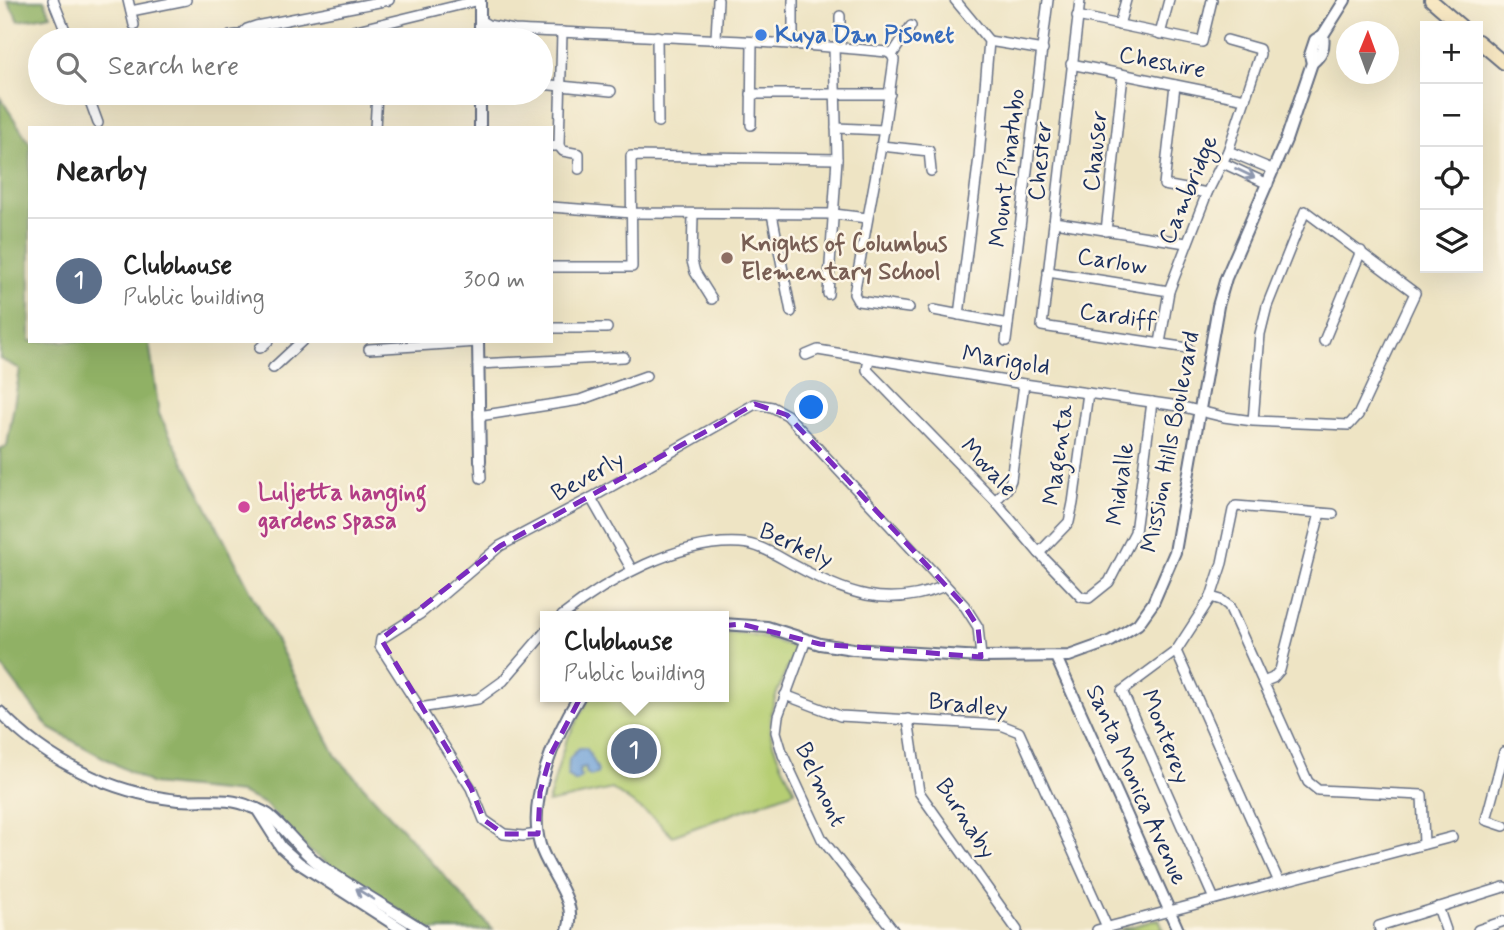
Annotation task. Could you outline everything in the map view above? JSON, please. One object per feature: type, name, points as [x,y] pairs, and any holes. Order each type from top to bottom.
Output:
[{"type":"main road","points":[[1431,0],[1455,21]]},
{"type":"main road","points":[[1483,45],[1504,63]]},
{"type":"street","points":[[53,0],[64,28]]},
{"type":"street","points":[[128,0],[134,25]]},
{"type":"street","points":[[131,10],[162,2],[186,0]]},
{"type":"street","points":[[250,28],[389,0]]},
{"type":"street","points":[[367,28],[480,0],[481,28]]},
{"type":"street","points":[[716,38],[718,0]]},
{"type":"street","points":[[793,0],[793,45]]},
{"type":"street","name":"Mount Pinatubo","points":[[1006,341],[1048,0]]},
{"type":"street","name":"Chester","points":[[1042,326],[1080,0]]},
{"type":"street","points":[[1119,25],[1126,0]]},
{"type":"street","points":[[1160,33],[1169,0]]},
{"type":"street","points":[[1077,16],[1202,42],[1212,0]]},
{"type":"street","name":"Mission Hills Boulevard","points":[[729,625],[767,628],[806,640],[853,649],[981,657],[1056,657],[1085,652],[1111,641],[1138,624],[1153,603],[1175,552],[1218,306],[1231,266],[1268,184],[1312,63],[1320,57],[1324,44],[1323,35],[1345,0]]},
{"type":"street","points":[[959,2],[989,41],[980,149],[959,315]]},
{"type":"street","points":[[828,294],[836,159],[836,47],[840,16]]},
{"type":"street","points":[[481,20],[488,25],[504,28]]},
{"type":"street","points":[[892,55],[911,26]]},
{"type":"street","points":[[553,32],[716,38],[752,43],[836,47],[887,52],[892,55],[894,60],[890,94],[854,294],[855,300],[909,308]]},
{"type":"street","points":[[562,32],[562,86],[555,146],[579,153],[579,169]]},
{"type":"street","points":[[657,36],[658,122]]},
{"type":"street","name":"Cambridge","points":[[1160,343],[1169,291],[1207,193],[1228,151],[1260,54],[1259,49],[1227,40]]},
{"type":"street","points":[[989,41],[1043,50]]},
{"type":"street","points":[[751,125],[752,43]]},
{"type":"street","name":"Cheshire","points":[[1071,64],[1245,99]]},
{"type":"street","name":"Chauser","points":[[1107,230],[1123,75]]},
{"type":"street","points":[[553,85],[611,91]]},
{"type":"street","points":[[1175,85],[1164,186],[1207,193]]},
{"type":"street","points":[[751,94],[890,94]]},
{"type":"street","points":[[91,105],[98,123]]},
{"type":"street","points":[[375,126],[376,105]]},
{"type":"street","points":[[480,105],[480,126]]},
{"type":"street","points":[[836,128],[884,130]]},
{"type":"street","points":[[881,146],[929,151],[931,171]]},
{"type":"street","points":[[1228,151],[1273,170]]},
{"type":"street","points":[[553,267],[632,267],[631,156],[836,159]]},
{"type":"street","points":[[1223,163],[1268,184]]},
{"type":"street","points":[[553,207],[632,213],[834,214],[867,218]]},
{"type":"street","points":[[1253,421],[1260,334],[1267,306],[1305,211],[1362,251],[1324,341]]},
{"type":"street","points":[[693,214],[692,261],[695,272],[712,299]]},
{"type":"street","points":[[772,214],[791,312]]},
{"type":"street","points":[[1054,222],[1186,243]]},
{"type":"street","name":"Marigold","points":[[806,355],[818,350],[1152,402],[1253,421],[1349,425],[1358,415],[1415,293],[1362,251]]},
{"type":"street","name":"Carlow","points":[[1048,272],[1169,291]]},
{"type":"street","points":[[934,310],[1008,324]]},
{"type":"street","name":"Cardiff","points":[[1042,326],[1188,348]]},
{"type":"street","points":[[553,328],[607,328]]},
{"type":"street","points":[[273,368],[300,343]]},
{"type":"street","points":[[369,349],[462,343]]},
{"type":"street","points":[[478,343],[481,478]]},
{"type":"street","points":[[478,364],[624,357]]},
{"type":"street","name":"Movale","points":[[869,359],[867,370],[995,501],[1039,553],[1082,597],[1089,598]]},
{"type":"street","points":[[479,416],[580,400],[646,376]]},
{"type":"street","points":[[995,501],[1007,489],[1011,480],[1024,384]]},
{"type":"street","name":"Magenta","points":[[1039,553],[1069,522],[1088,393]]},
{"type":"street","name":"Midvalle","points":[[1089,598],[1109,582],[1135,531],[1152,402]]},
{"type":"street","name":"Beverly","points":[[538,834],[503,834],[484,820],[471,788],[380,646],[381,639],[420,614],[489,554],[755,404],[772,407],[787,415],[964,605],[978,627],[981,657]]},
{"type":"street","points":[[591,498],[632,570]]},
{"type":"street","name":"Monterey","points":[[1214,899],[1122,691],[1175,651],[1211,597],[1223,563],[1236,506],[1333,514]]},
{"type":"street","points":[[1263,682],[1273,678],[1280,670],[1320,513]]},
{"type":"street","name":"Berkely","points":[[568,611],[591,593],[632,570],[696,547],[740,543],[764,549],[848,590],[883,598],[908,598],[945,586]]},
{"type":"street","points":[[1211,597],[1229,606],[1308,782],[1318,790],[1422,795],[1424,844]]},
{"type":"street","points":[[419,708],[478,699],[503,681],[540,638]]},
{"type":"street","name":"Belmont","points":[[806,640],[778,716],[776,732],[783,755],[822,839],[892,930]]},
{"type":"street","points":[[1175,651],[1279,882]]},
{"type":"street","name":"Santa Monica Avenue","points":[[1056,657],[1178,930]]},
{"type":"street","name":"Bradley","points":[[785,695],[840,716],[1001,725],[1019,732],[1107,927]]},
{"type":"street","points":[[568,930],[571,923],[570,905],[547,863],[537,823],[540,792],[551,754],[562,726],[576,702]]},
{"type":"street","points":[[0,712],[47,754],[68,766],[119,787],[152,797],[234,801],[270,815],[293,842],[324,868],[424,930]]},
{"type":"street","name":"Burnaby","points":[[908,719],[919,792],[1017,930]]},
{"type":"street","points":[[1504,752],[1486,820],[1504,826]]},
{"type":"street","points":[[257,809],[281,847],[299,863],[403,930]]},
{"type":"street","points":[[1097,930],[1452,837]]},
{"type":"street","points":[[1380,930],[1379,926],[1504,887]]},
{"type":"street","points":[[1438,907],[1446,930]]},
{"type":"street","points":[[1478,930],[1504,920]]},
{"type":"highlighted area","points":[[755,404],[787,415],[964,605],[978,627],[981,657],[820,644],[741,624],[662,632],[588,683],[551,754],[540,792],[538,834],[504,834],[484,820],[471,788],[381,639],[500,546]]},
{"type":"green space","points":[[7,0],[44,0],[51,15],[19,21]]},
{"type":"green space","points":[[0,97],[28,141],[28,343],[149,343],[159,414],[336,756],[493,930],[429,930],[309,851],[265,804],[241,793],[152,784],[49,728],[0,664],[0,449],[7,446],[20,369],[0,359]]},
{"type":"green space","points":[[729,633],[760,637],[796,648],[776,697],[770,725],[776,750],[795,791],[672,836],[655,819],[612,789],[548,803],[565,743],[587,702],[729,702]]},
{"type":"green space","points":[[1159,919],[1164,930],[1119,930]]},
{"type":"water","points":[[579,748],[586,748],[598,770],[597,774],[590,776],[586,767],[580,768],[579,774],[582,776],[576,782],[568,776],[569,759]]},
{"type":"place","name":"Kuya Dan Pisonet","points":[[761,35]]},
{"type":"place","name":"Knights of Columbus Elementary School","points":[[727,258]]},
{"type":"place","name":"Luljetta hanging gardens spasa","points":[[244,507]]},
{"type":"place","name":"Clubhouse","points":[[634,751]]}]
